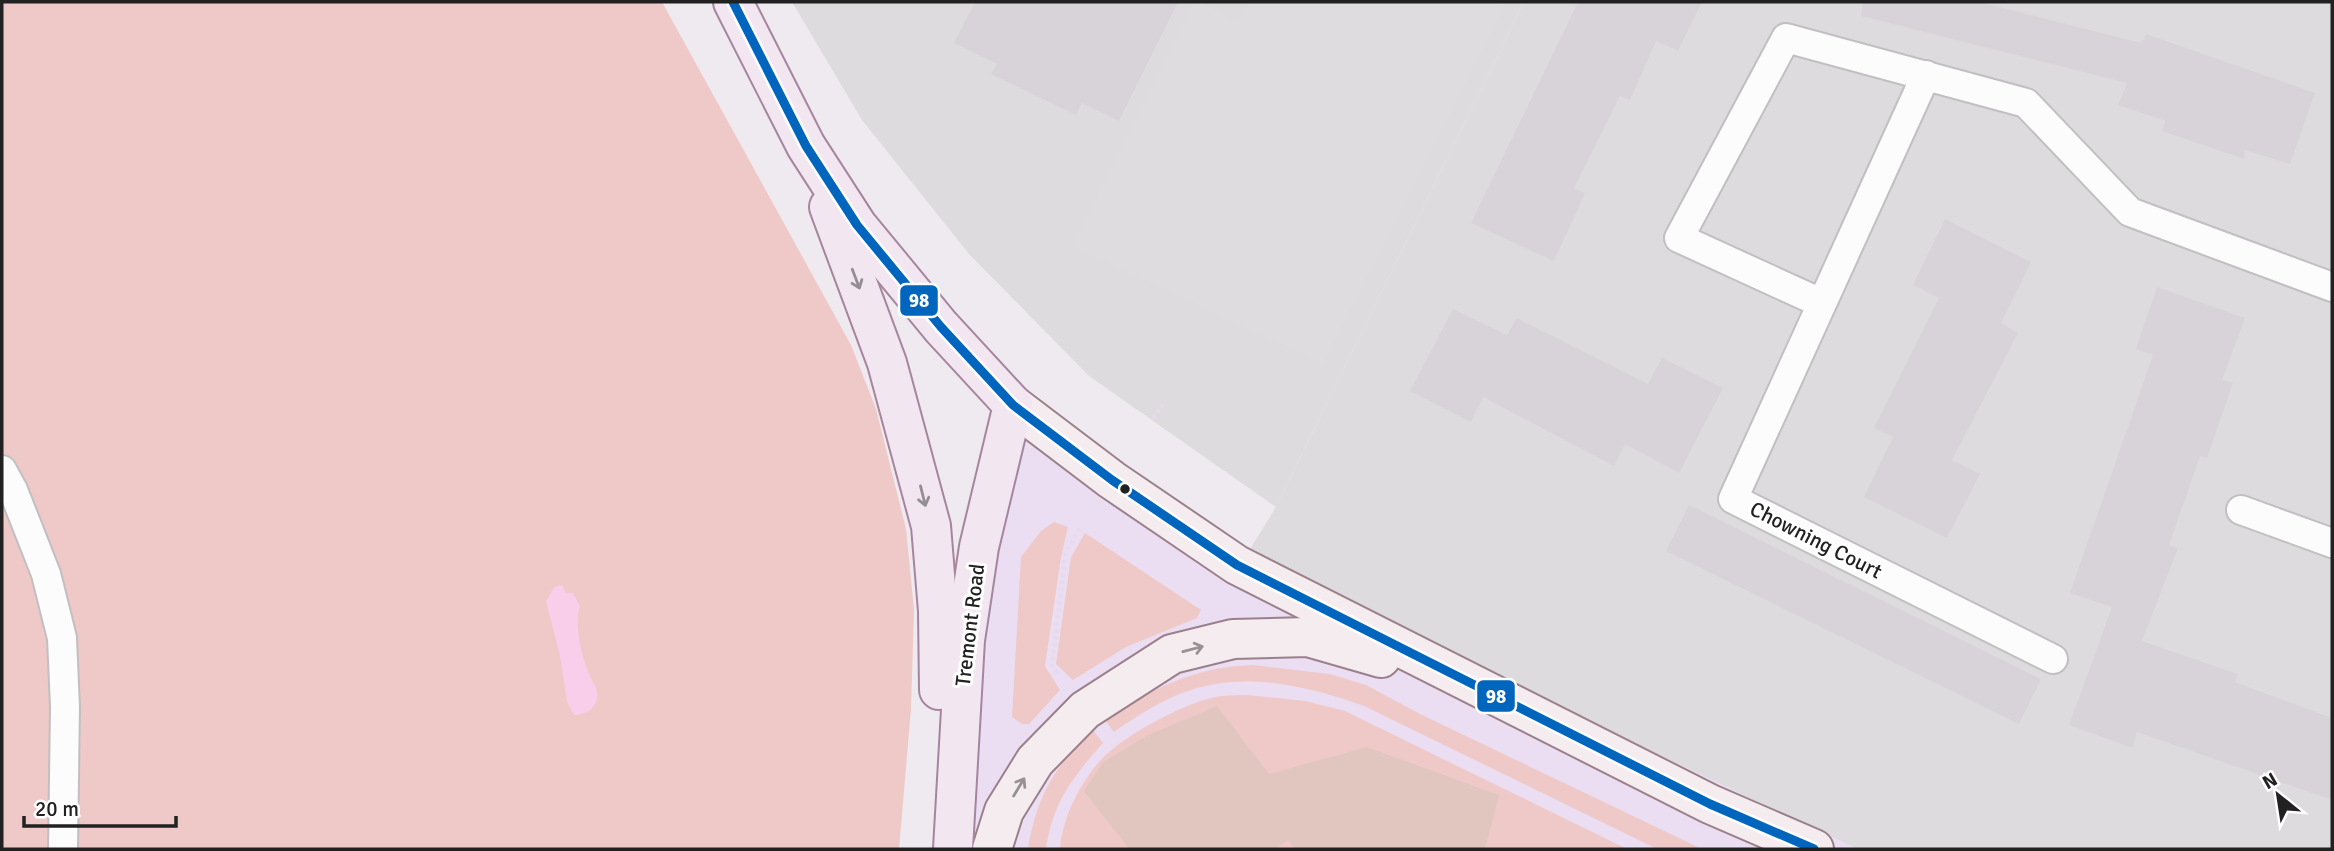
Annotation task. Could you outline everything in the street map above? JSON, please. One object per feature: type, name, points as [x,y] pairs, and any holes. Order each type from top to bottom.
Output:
[{"type":"main road","points":[[733,2],[806,146],[857,225],[941,327],[1013,405],[1112,480],[1237,565],[1710,804],[1814,849]]},
{"type":"main road","points":[[806,146],[887,363],[931,527],[938,638],[939,721],[935,849]]},
{"type":"main road","name":"Tremont Road","points":[[953,849],[965,640],[979,547],[1013,405]]},
{"type":"main road","points":[[992,849],[1004,811],[1035,761],[1086,710],[1172,654],[1233,639],[1308,637],[1463,680]]},
{"type":"lane","points":[[1821,303],[1679,238],[1786,38],[2026,103],[2130,212],[2332,287]]},
{"type":"lane","name":"Chowning Court","points":[[1926,75],[1733,499],[2053,659]]},
{"type":"lane","points":[[2,470],[13,490],[46,574],[62,638],[65,707],[63,849]]},
{"type":"lane","points":[[2241,510],[2332,543]]},
{"type":"path","points":[[1153,418],[1163,404]]},
{"type":"path","points":[[1058,675],[1052,664],[1066,551],[1082,526]]},
{"type":"shaded area","points":[[2,2],[662,2],[851,345],[876,409],[906,529],[914,610],[911,709],[899,849],[2,849]]},
{"type":"shaded area","points":[[792,2],[1524,2],[1276,507],[1089,376],[969,254],[862,120]]},
{"type":"shaded area","points":[[1194,2],[1201,2],[1238,22],[1249,2],[1506,2],[1324,364],[1073,246]]},
{"type":"shaded area","points":[[1524,2],[2332,2],[2332,849],[1857,849],[1369,617],[1250,549],[1276,507]]},
{"type":"shaded area","points":[[1013,405],[1250,549],[1369,617],[1857,849],[953,849]]},
{"type":"shaded area","points":[[1054,522],[1068,527],[1045,666],[1060,690],[1029,724],[1022,724],[1012,717],[1021,557],[1041,531]]},
{"type":"shaded area","points":[[1085,533],[1201,610],[1197,618],[1126,647],[1073,680],[1056,664],[1071,557]]},
{"type":"shaded area","points":[[1254,665],[1330,674],[1366,685],[1420,714],[1702,849],[1657,849],[1364,706],[1309,689],[1272,683],[1216,684],[1175,696],[1114,732],[1105,720],[1140,698],[1194,674],[1233,666]]},
{"type":"shaded area","points":[[1248,695],[1305,701],[1345,711],[1627,849],[1060,849],[1064,826],[1078,792],[1109,752],[1138,731],[1191,704],[1221,696]]},
{"type":"shaded area","points":[[1217,706],[1269,774],[1367,747],[1499,795],[1485,849],[1295,849],[1288,840],[1275,849],[1129,849],[1084,791],[1103,762],[1146,736]]},
{"type":"shaded area","points":[[1093,730],[1103,743],[1065,792],[1049,832],[1046,849],[1028,849],[1036,814],[1049,784],[1068,756]]},
{"type":"sand","points":[[562,585],[566,593],[573,593],[580,606],[578,629],[581,647],[597,691],[594,705],[579,715],[574,715],[567,702],[560,656],[546,601],[554,587]]},
{"type":"building","points":[[975,2],[1178,2],[1119,121],[1082,103],[1076,115],[991,74],[997,64],[954,43]]},
{"type":"building","points":[[1573,2],[1702,2],[1678,51],[1656,41],[1630,100],[1620,96],[1574,188],[1585,193],[1554,261],[1471,223],[1577,4]]},
{"type":"building","points":[[1863,2],[1980,2],[2142,43],[2146,34],[2315,93],[2290,164],[2245,150],[2244,159],[2162,131],[2166,121],[2118,105],[2127,83],[1861,16]]},
{"type":"building","points":[[1945,219],[2031,262],[2001,323],[2018,333],[1952,460],[1980,474],[1947,538],[1864,497],[1893,437],[1874,428],[1939,298],[1913,285]]},
{"type":"building","points":[[2157,287],[2245,318],[2222,380],[2233,383],[2207,458],[2200,456],[2169,545],[2178,548],[2142,641],[2238,674],[2235,682],[2332,718],[2332,800],[2137,732],[2133,748],[2069,725],[2112,607],[2070,593],[2153,355],[2136,349]]},
{"type":"building","points":[[1453,309],[1507,335],[1517,318],[1648,384],[1662,358],[1723,388],[1679,473],[1625,444],[1614,466],[1483,397],[1471,422],[1410,391]]},
{"type":"building","points":[[1689,505],[2041,679],[2019,724],[1666,551]]},
{"type":"transit line","name":"98","points":[[733,2],[806,146],[857,225],[941,327],[1013,405],[1112,480],[1237,565],[1710,804],[1814,849]]}]
